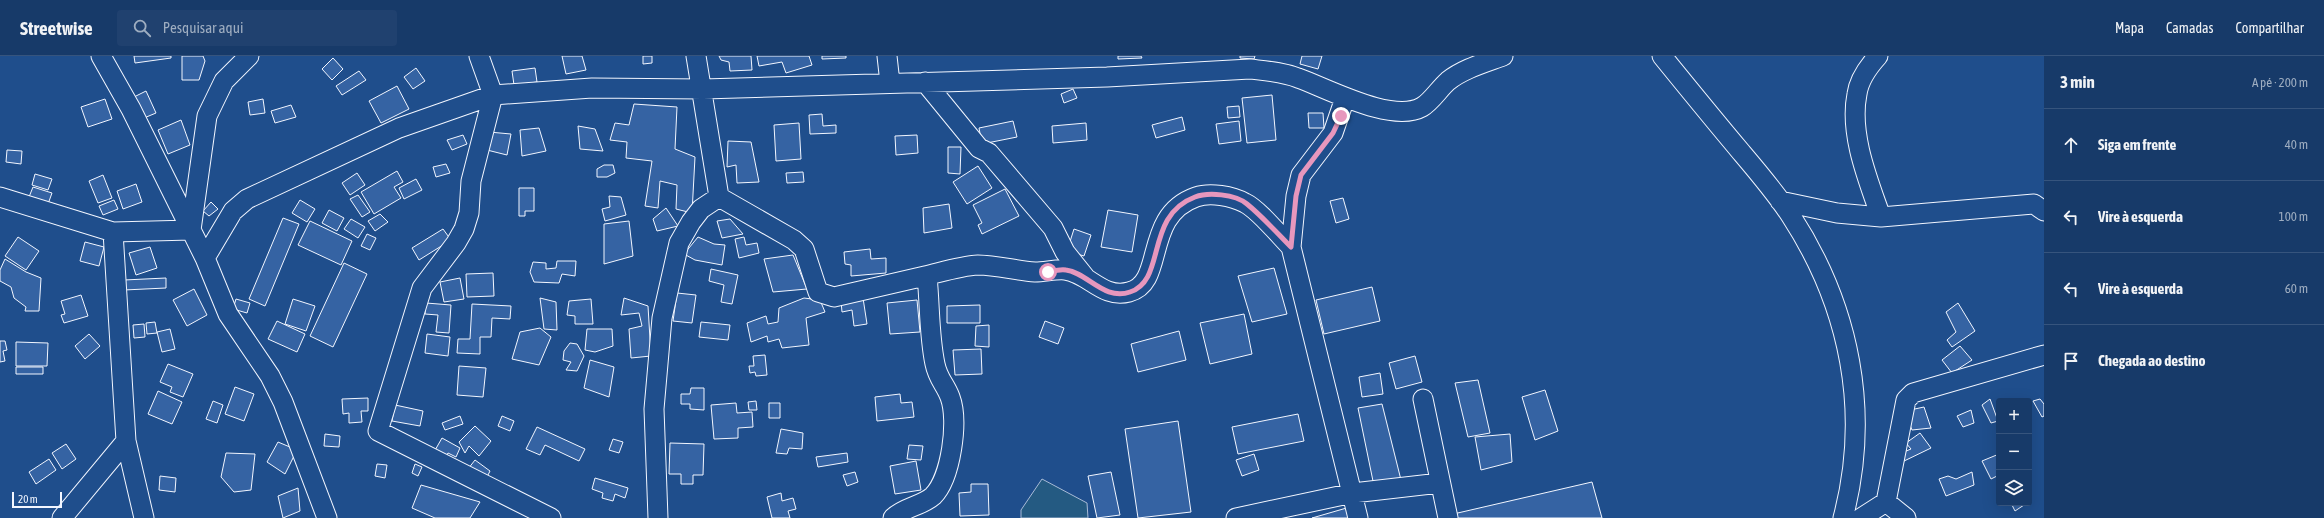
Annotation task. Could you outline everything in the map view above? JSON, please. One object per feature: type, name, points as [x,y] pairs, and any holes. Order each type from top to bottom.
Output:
[{"type":"street","points":[[101,56],[131,109],[205,258],[228,314],[270,376],[283,402],[328,518]]},
{"type":"street","points":[[190,230],[207,116],[224,81],[249,56]]},
{"type":"street","points":[[479,56],[492,95],[470,181],[468,213],[464,229],[456,243],[432,271],[422,288],[378,431],[551,518]]},
{"type":"street","points":[[696,56],[703,90],[719,197]]},
{"type":"street","points":[[887,56],[890,83]]},
{"type":"street","points":[[205,258],[233,211],[247,199],[399,128],[492,95],[592,88],[703,90],[1250,69],[1274,71],[1298,77],[1345,98],[1378,108],[1405,111],[1422,107],[1449,80],[1468,69],[1503,56]]},
{"type":"street","points":[[1662,56],[1780,201],[1808,243],[1825,277],[1848,350],[1856,424],[1855,461],[1843,518]]},
{"type":"street","points":[[1878,56],[1863,75],[1856,94],[1856,115],[1858,142],[1863,164],[1881,217]]},
{"type":"street","points":[[925,82],[979,148],[989,153],[1053,228],[1065,252],[1089,282]]},
{"type":"street","points":[[1345,98],[1333,133],[1301,175],[1296,196],[1291,247],[1358,518]]},
{"type":"street","points":[[719,197],[799,244],[804,249],[818,292],[824,296],[834,297],[979,265],[1033,272],[1064,269],[1073,272],[1101,289],[1114,293],[1130,292],[1144,284],[1150,273],[1161,230],[1171,212],[1183,201],[1204,194],[1228,197],[1246,203],[1291,247]]},
{"type":"street","points":[[0,197],[113,232],[190,230]]},
{"type":"street","points":[[658,518],[654,409],[662,318],[679,243],[691,222],[701,209],[719,197]]},
{"type":"street","points":[[1780,201],[1837,213],[1881,217],[2034,204],[2044,211]]},
{"type":"street","points":[[113,232],[126,441],[144,518]]},
{"type":"street","points":[[893,518],[900,512],[932,496],[938,488],[947,468],[955,429],[950,396],[938,378],[935,362],[927,276]]},
{"type":"street","points":[[1861,518],[1886,502],[1906,400],[1913,393],[2044,354]]},
{"type":"street","points":[[1423,399],[1448,518]]},
{"type":"street","points":[[62,518],[126,441]]},
{"type":"street","points":[[1236,518],[1275,514],[1353,493],[1440,483]]},
{"type":"street","points":[[1886,502],[1906,518]]},
{"type":"shaded area","points":[[1042,479],[1087,503],[1088,518],[1021,518],[1021,510]]},
{"type":"building","points":[[134,56],[171,56],[171,58],[135,63]]},
{"type":"building","points":[[182,56],[203,56],[205,61],[199,80],[182,80]]},
{"type":"building","points":[[562,56],[582,56],[586,70],[566,74]]},
{"type":"building","points":[[643,56],[652,56],[652,63],[643,64]]},
{"type":"building","points":[[719,56],[751,56],[752,70],[730,71],[729,62],[721,60]]},
{"type":"building","points":[[757,56],[809,56],[812,65],[786,73],[782,62],[759,66]]},
{"type":"building","points":[[822,56],[846,56],[846,58],[822,59]]},
{"type":"building","points":[[1118,56],[1141,56],[1142,58],[1118,59]]},
{"type":"building","points":[[1240,56],[1255,56],[1254,59],[1240,58]]},
{"type":"building","points":[[1302,56],[1322,56],[1318,69],[1300,64]]},
{"type":"building","points":[[333,58],[343,69],[332,80],[322,69]]},
{"type":"building","points":[[416,68],[425,81],[413,89],[404,77]]},
{"type":"building","points":[[535,68],[537,82],[514,85],[512,71]]},
{"type":"building","points":[[359,71],[366,80],[342,95],[336,86]]},
{"type":"building","points":[[397,86],[409,109],[381,123],[369,101]]},
{"type":"building","points":[[1073,89],[1077,98],[1064,103],[1061,94]]},
{"type":"building","points":[[146,91],[156,113],[144,118],[134,97]]},
{"type":"building","points":[[1272,95],[1276,140],[1247,143],[1242,98]]},
{"type":"building","points":[[105,99],[112,119],[88,127],[81,107]]},
{"type":"building","points":[[263,99],[265,113],[250,115],[248,102]]},
{"type":"building","points":[[634,104],[677,107],[675,149],[695,157],[692,213],[676,209],[677,185],[660,181],[658,208],[645,206],[652,161],[626,158],[627,142],[610,140],[615,123],[629,125]]},
{"type":"building","points":[[291,105],[296,117],[275,123],[271,111]]},
{"type":"building","points":[[1239,106],[1240,117],[1228,118],[1227,107]]},
{"type":"building","points":[[1308,113],[1323,113],[1324,128],[1309,128]]},
{"type":"building","points":[[822,114],[823,126],[836,125],[836,133],[810,134],[809,115]]},
{"type":"building","points":[[1182,117],[1185,130],[1156,138],[1152,125]]},
{"type":"building","points":[[181,120],[190,145],[168,154],[158,130]]},
{"type":"building","points":[[1013,121],[1017,137],[982,144],[979,128]]},
{"type":"building","points":[[1239,121],[1241,141],[1219,144],[1216,124]]},
{"type":"building","points":[[799,123],[801,159],[776,161],[774,125]]},
{"type":"building","points":[[1086,123],[1087,140],[1053,143],[1052,126]]},
{"type":"building","points":[[578,126],[595,129],[603,151],[580,149]]},
{"type":"building","points":[[539,128],[546,151],[522,156],[520,130]]},
{"type":"building","points":[[489,132],[511,134],[507,155],[487,150]]},
{"type":"building","points":[[463,135],[467,144],[452,150],[447,140]]},
{"type":"building","points":[[917,135],[918,153],[896,155],[895,136]]},
{"type":"building","points":[[728,141],[751,142],[759,182],[737,183],[736,165],[727,167]]},
{"type":"building","points":[[948,147],[961,147],[960,174],[948,173]]},
{"type":"building","points":[[7,150],[22,151],[21,164],[6,162]]},
{"type":"building","points":[[446,164],[450,173],[436,177],[433,167]]},
{"type":"building","points":[[604,165],[613,165],[615,173],[607,177],[597,177],[597,169]]},
{"type":"building","points":[[978,166],[992,188],[967,204],[953,182]]},
{"type":"building","points":[[397,171],[403,182],[394,187],[401,198],[374,214],[361,192]]},
{"type":"building","points":[[803,172],[804,182],[787,183],[786,173]]},
{"type":"building","points":[[357,173],[365,185],[350,195],[342,183]]},
{"type":"building","points":[[35,174],[52,179],[48,190],[32,185]]},
{"type":"building","points":[[103,175],[112,198],[98,203],[89,181]]},
{"type":"building","points":[[416,179],[422,190],[404,199],[399,188]]},
{"type":"building","points":[[136,184],[142,202],[123,209],[117,191]]},
{"type":"building","points":[[33,187],[52,193],[48,204],[29,197]]},
{"type":"building","points":[[519,188],[534,188],[534,211],[525,211],[525,216],[519,216]]},
{"type":"building","points":[[1005,189],[1019,216],[982,234],[978,225],[982,223],[973,205]]},
{"type":"building","points":[[358,195],[370,212],[362,217],[350,199]]},
{"type":"building","points":[[609,196],[621,197],[626,215],[605,221],[602,209],[610,207]]},
{"type":"building","points":[[1343,198],[1349,219],[1336,223],[1330,201]]},
{"type":"building","points":[[114,200],[118,209],[103,215],[99,206]]},
{"type":"building","points":[[300,200],[315,209],[307,222],[292,213]]},
{"type":"building","points":[[211,202],[218,209],[209,216],[203,211]]},
{"type":"building","points":[[949,204],[952,228],[924,233],[923,208]]},
{"type":"building","points":[[666,208],[678,226],[657,231],[653,219]]},
{"type":"building","points":[[329,210],[344,218],[337,231],[322,223]]},
{"type":"building","points":[[1108,210],[1138,215],[1132,252],[1101,247]]},
{"type":"building","points":[[380,214],[388,222],[375,231],[368,221]]},
{"type":"building","points":[[283,218],[299,224],[265,306],[249,299]]},
{"type":"building","points":[[351,219],[365,227],[358,238],[344,229]]},
{"type":"building","points":[[730,219],[743,234],[722,238],[717,221]]},
{"type":"building","points":[[310,221],[352,241],[341,265],[298,245]]},
{"type":"building","points":[[629,221],[633,256],[604,264],[604,224]]},
{"type":"building","points":[[443,229],[451,240],[419,260],[412,248]]},
{"type":"building","points":[[1074,229],[1091,235],[1084,256],[1067,251]]},
{"type":"building","points":[[367,234],[376,238],[370,250],[361,246]]},
{"type":"building","points":[[18,237],[39,251],[26,270],[5,256]]},
{"type":"building","points":[[698,237],[714,244],[725,245],[722,265],[695,260],[684,254]]},
{"type":"building","points":[[744,237],[746,245],[757,243],[759,253],[739,258],[735,239]]},
{"type":"building","points":[[85,242],[104,247],[99,266],[80,261]]},
{"type":"building","points":[[150,247],[157,268],[136,275],[129,253]]},
{"type":"building","points":[[870,249],[871,259],[886,258],[886,273],[851,276],[851,265],[845,264],[844,252]]},
{"type":"building","points":[[793,255],[807,289],[773,292],[764,259]]},
{"type":"building","points":[[5,259],[26,272],[41,278],[39,311],[25,311],[26,307],[14,298],[11,287],[0,281],[0,270]]},
{"type":"building","points":[[557,261],[576,261],[575,276],[562,274],[559,283],[534,282],[530,272],[533,262],[546,263],[546,269],[556,268]]},
{"type":"building","points":[[344,263],[367,274],[333,347],[310,336]]},
{"type":"building","points":[[1274,268],[1287,314],[1252,322],[1238,276]]},
{"type":"building","points":[[711,269],[738,275],[732,304],[721,302],[724,285],[709,281]]},
{"type":"building","points":[[493,273],[494,296],[467,297],[466,274]]},
{"type":"building","points":[[166,278],[166,288],[124,290],[124,280]]},
{"type":"building","points":[[460,278],[464,299],[444,302],[440,282]]},
{"type":"building","points":[[1372,287],[1380,321],[1324,334],[1316,300]]},
{"type":"building","points":[[194,289],[207,315],[187,326],[173,300]]},
{"type":"building","points":[[677,293],[696,295],[692,323],[673,321]]},
{"type":"building","points":[[81,295],[88,316],[64,323],[61,315],[65,314],[61,301]]},
{"type":"building","points":[[540,298],[556,302],[557,330],[544,329]]},
{"type":"building","points":[[624,298],[648,306],[651,356],[631,358],[629,329],[642,326],[639,313],[621,315]]},
{"type":"building","points":[[804,298],[820,300],[825,312],[806,318],[809,345],[782,348],[779,339],[768,342],[767,336],[751,342],[747,323],[766,316],[768,324],[778,322],[779,308]]},
{"type":"building","points":[[863,298],[867,324],[854,326],[852,310],[842,312],[841,301]]},
{"type":"building","points":[[236,299],[250,303],[247,313],[233,309]]},
{"type":"building","points":[[293,299],[315,306],[306,331],[285,324]]},
{"type":"building","points":[[591,299],[593,324],[575,324],[575,316],[567,315],[569,301]]},
{"type":"building","points":[[917,300],[920,332],[890,334],[887,303]]},
{"type":"building","points":[[426,303],[451,305],[449,333],[436,332],[438,315],[425,314]]},
{"type":"building","points":[[1958,303],[1975,331],[1952,347],[1947,340],[1956,332],[1946,312]]},
{"type":"building","points":[[472,304],[511,306],[510,319],[492,318],[491,337],[480,337],[480,354],[457,353],[458,339],[470,339]]},
{"type":"building","points":[[980,305],[980,323],[947,323],[947,306]]},
{"type":"building","points":[[1244,314],[1252,354],[1210,364],[1200,323]]},
{"type":"building","points":[[277,321],[305,334],[297,352],[268,339]]},
{"type":"building","points":[[1045,321],[1064,328],[1058,344],[1039,337]]},
{"type":"building","points":[[155,322],[157,333],[147,334],[146,323]]},
{"type":"building","points":[[701,322],[730,325],[728,340],[699,337]]},
{"type":"building","points":[[144,324],[145,337],[134,338],[133,325]]},
{"type":"building","points":[[989,325],[989,347],[975,346],[976,326]]},
{"type":"building","points":[[540,328],[551,337],[539,365],[512,359],[520,332]]},
{"type":"building","points":[[170,329],[175,349],[162,352],[157,332]]},
{"type":"building","points":[[587,329],[612,329],[613,346],[595,352],[585,350]]},
{"type":"building","points":[[1179,331],[1186,360],[1138,372],[1131,344]]},
{"type":"building","points":[[89,334],[100,346],[85,359],[75,346]]},
{"type":"building","points":[[427,334],[450,337],[448,356],[425,353]]},
{"type":"building","points":[[0,341],[5,341],[7,350],[3,351],[5,361],[0,362]]},
{"type":"building","points":[[16,342],[48,343],[47,366],[16,366]]},
{"type":"building","points":[[570,343],[577,344],[584,356],[577,371],[566,370],[571,362],[563,360],[564,351]]},
{"type":"building","points":[[1960,346],[1972,360],[1952,373],[1942,360]]},
{"type":"building","points":[[981,349],[982,374],[955,375],[953,350]]},
{"type":"building","points":[[765,355],[767,375],[756,376],[755,372],[750,373],[749,366],[754,366],[753,356]]},
{"type":"building","points":[[1415,356],[1422,382],[1396,389],[1389,363]]},
{"type":"building","points":[[590,360],[614,367],[609,397],[584,388]]},
{"type":"building","points":[[168,364],[193,374],[183,397],[170,392],[172,387],[160,382]]},
{"type":"building","points":[[459,366],[486,368],[483,397],[457,395]]},
{"type":"building","points":[[16,367],[43,367],[43,374],[16,374]]},
{"type":"building","points":[[1380,373],[1383,394],[1362,397],[1359,377]]},
{"type":"building","points":[[1478,380],[1490,433],[1468,437],[1455,383]]},
{"type":"building","points":[[235,387],[254,394],[244,421],[225,414]]},
{"type":"building","points":[[691,388],[704,388],[704,410],[690,409],[690,404],[681,404],[681,394],[690,394]]},
{"type":"building","points":[[1545,390],[1558,431],[1535,440],[1522,397]]},
{"type":"building","points":[[158,391],[182,402],[172,424],[148,414]]},
{"type":"building","points":[[900,394],[901,403],[912,402],[914,417],[877,421],[875,397]]},
{"type":"building","points":[[368,398],[368,411],[361,411],[362,422],[349,423],[349,413],[343,414],[342,399]]},
{"type":"building","points":[[1990,399],[1996,416],[1996,422],[1991,423],[1982,405]]},
{"type":"building","points":[[2040,399],[2044,404],[2044,416],[2042,417],[2033,401]]},
{"type":"building","points":[[213,401],[223,405],[217,423],[206,419]]},
{"type":"building","points":[[756,401],[757,410],[749,410],[748,402]]},
{"type":"building","points":[[736,403],[737,413],[752,412],[753,427],[738,428],[738,438],[714,439],[711,405]]},
{"type":"building","points":[[769,403],[780,403],[780,418],[769,418]]},
{"type":"building","points":[[1382,404],[1401,480],[1374,486],[1358,408]]},
{"type":"building","points":[[395,405],[423,411],[420,426],[392,421]]},
{"type":"building","points":[[1924,407],[1931,428],[1912,430],[1908,420],[1910,410]]},
{"type":"building","points":[[1971,410],[1974,423],[1963,427],[1957,416]]},
{"type":"building","points":[[1298,414],[1304,441],[1238,454],[1232,427]]},
{"type":"building","points":[[460,416],[463,424],[445,430],[442,423]]},
{"type":"building","points":[[502,416],[514,421],[510,431],[498,426]]},
{"type":"building","points":[[1178,421],[1191,512],[1138,518],[1125,429]]},
{"type":"building","points":[[475,426],[491,441],[479,456],[469,446],[465,453],[459,442]]},
{"type":"building","points":[[537,427],[585,449],[579,461],[545,445],[540,455],[526,449]]},
{"type":"building","points":[[781,429],[803,433],[802,449],[789,448],[787,454],[776,453]]},
{"type":"building","points":[[1920,433],[1931,448],[1902,462],[1899,454],[1911,449],[1906,443]]},
{"type":"building","points":[[325,434],[340,436],[339,447],[324,446]]},
{"type":"building","points":[[1510,434],[1512,462],[1481,470],[1475,437]]},
{"type":"building","points":[[442,438],[460,448],[456,457],[448,453],[445,458],[434,452]]},
{"type":"building","points":[[613,439],[623,442],[619,453],[609,450]]},
{"type":"building","points":[[278,442],[297,450],[285,474],[267,462]]},
{"type":"building","points":[[670,443],[704,444],[703,475],[693,475],[693,484],[681,484],[681,474],[669,474]]},
{"type":"building","points":[[66,444],[76,459],[62,469],[52,453]]},
{"type":"building","points":[[909,445],[923,446],[921,460],[907,459]]},
{"type":"building","points":[[226,453],[255,454],[251,490],[234,492],[221,477]]},
{"type":"building","points":[[847,453],[848,462],[818,467],[816,457]]},
{"type":"building","points":[[1254,454],[1259,470],[1242,476],[1236,460]]},
{"type":"building","points":[[1996,455],[1996,476],[1991,479],[1982,461]]},
{"type":"building","points":[[49,459],[56,470],[36,484],[29,472]]},
{"type":"building","points":[[475,460],[490,471],[485,481],[468,469]]},
{"type":"building","points":[[916,461],[921,490],[895,494],[890,466]]},
{"type":"building","points":[[377,464],[387,465],[385,478],[375,476]]},
{"type":"building","points":[[415,464],[422,467],[418,476],[412,473]]},
{"type":"building","points":[[855,472],[858,482],[847,486],[843,475]]},
{"type":"building","points":[[1111,472],[1120,515],[1097,518],[1088,476]]},
{"type":"building","points":[[1972,472],[1974,485],[1946,496],[1939,479],[1948,476],[1956,479]]},
{"type":"building","points":[[160,476],[176,478],[175,492],[159,490]]},
{"type":"building","points":[[595,478],[628,488],[625,498],[615,494],[613,501],[602,498],[603,493],[592,489]]},
{"type":"building","points":[[1592,482],[1602,518],[1450,518],[1449,515]]},
{"type":"building","points":[[971,484],[988,484],[989,515],[960,516],[959,493],[971,492]]},
{"type":"building","points":[[421,485],[480,502],[470,518],[435,518],[412,508]]},
{"type":"building","points":[[298,488],[300,511],[283,518],[278,496]]},
{"type":"building","points":[[781,493],[782,501],[793,498],[796,509],[788,511],[790,518],[772,518],[767,497]]},
{"type":"building","points":[[2012,506],[2022,506],[2015,511]]},
{"type":"building","points":[[1350,507],[1353,518],[1312,518]]},
{"type":"route","points":[[1048,272],[1064,269],[1073,272],[1101,289],[1114,293],[1130,292],[1144,284],[1150,273],[1161,230],[1171,212],[1183,201],[1204,194],[1228,197],[1246,203],[1291,247],[1296,196],[1301,175],[1333,133],[1341,116]]}]
